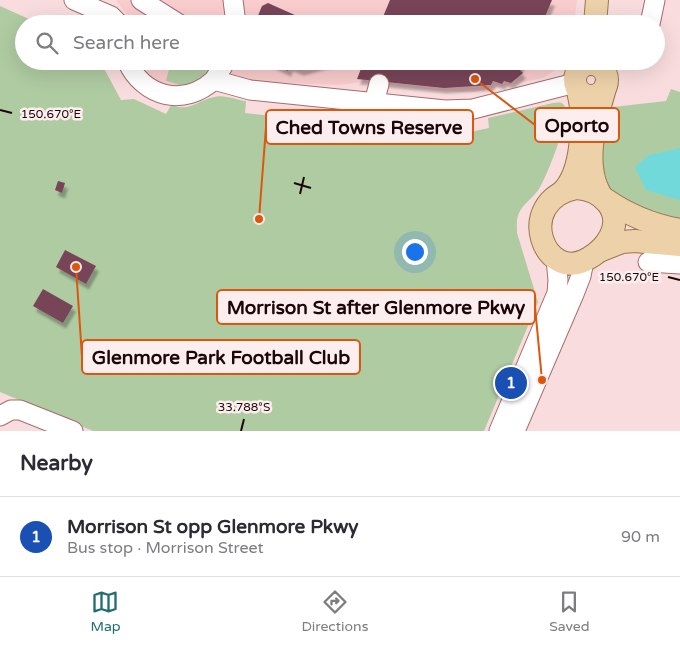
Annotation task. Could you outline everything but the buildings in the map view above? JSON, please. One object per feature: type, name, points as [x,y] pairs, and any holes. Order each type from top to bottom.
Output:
[{"type":"main road","points":[[596,15],[597,0]]},
{"type":"main road","points":[[577,70],[575,74],[581,114],[578,163],[570,184],[552,199],[544,211],[540,227],[542,242],[546,249],[556,259],[569,263],[592,256],[622,242],[635,241],[680,245]]},
{"type":"main road","points":[[592,256],[610,236],[615,220],[610,205],[603,198],[594,182],[592,165],[595,126],[607,80],[606,72],[604,70]]},
{"type":"main road","points":[[577,87],[583,94],[594,96],[603,90],[606,85]]},
{"type":"main road","points":[[561,193],[576,188],[585,188],[638,219],[680,230]]},
{"type":"street","points":[[74,0],[109,15]]},
{"type":"street","points":[[141,0],[165,15]]},
{"type":"street","points":[[233,0],[236,15]]},
{"type":"street","points":[[652,15],[655,0]]},
{"type":"street","points":[[132,70],[141,81],[156,91],[181,96],[202,90],[214,80],[220,70]]},
{"type":"street","points":[[214,80],[250,90],[440,110],[466,110],[577,87]]},
{"type":"street","points":[[374,102],[380,84]]},
{"type":"street","points":[[515,431],[581,276],[592,256]]},
{"type":"street","points":[[499,431],[557,293],[556,259]]},
{"type":"street","points":[[648,262],[680,264]]},
{"type":"street","points":[[3,414],[20,410],[73,431]]},
{"type":"shaded area","points":[[116,0],[577,0],[575,15],[127,15]]},
{"type":"shaded area","points":[[141,70],[555,70],[543,78],[474,92],[445,91],[362,82],[339,85],[230,79],[178,92],[159,88]]},
{"type":"green space","points":[[0,6],[20,15],[15,15],[15,70],[105,70],[121,100],[134,99],[166,114],[171,105],[189,107],[208,99],[222,96],[246,101],[245,113],[431,133],[470,132],[489,128],[488,118],[553,103],[559,102],[564,105],[566,111],[561,133],[547,173],[539,189],[521,210],[517,220],[517,233],[538,302],[484,431],[93,431],[0,392]]},
{"type":"green space","points":[[169,70],[208,70],[193,82],[187,84],[181,85],[166,81]]},
{"type":"green space","points":[[671,89],[680,92],[680,221],[651,215],[612,194],[599,157],[613,107],[666,101]]},
{"type":"water","points":[[680,148],[680,200],[646,190],[635,167],[649,155]]},
{"type":"place","name":"Oporto","points":[[475,79]]},
{"type":"place","name":"Ched Towns Reserve","points":[[259,219]]},
{"type":"place","name":"Glenmore Park Football Club","points":[[76,267]]},
{"type":"place","name":"Morrison St after Glenmore Pkwy","points":[[542,380]]},
{"type":"place","name":"Morrison St opp Glenmore Pkwy","points":[[511,383]]}]
